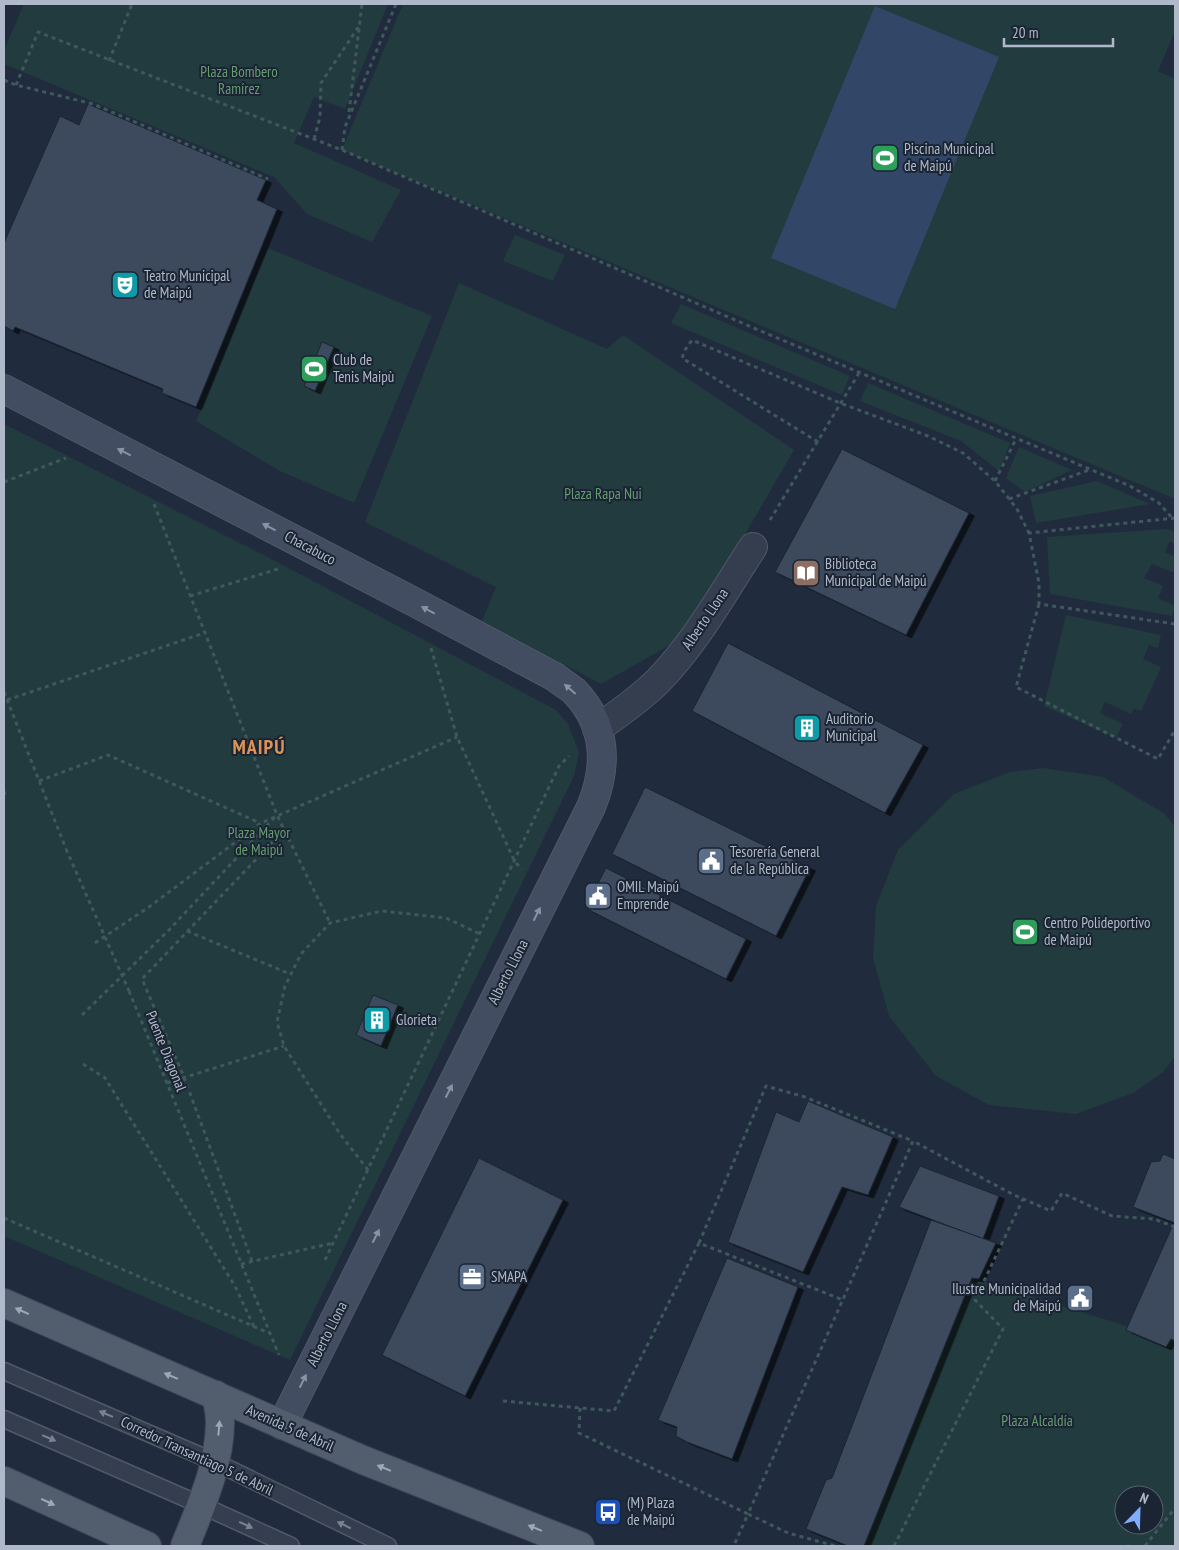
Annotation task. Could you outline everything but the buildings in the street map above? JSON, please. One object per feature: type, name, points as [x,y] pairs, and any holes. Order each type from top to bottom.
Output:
[{"type":"main road","name":"Chacabuco","points":[[4,389],[555,677],[573,691],[587,709],[598,729]]},
{"type":"main road","name":"Alberto Llona","points":[[282,1425],[591,808],[599,788],[602,768],[602,749],[598,729]]},
{"type":"main road","name":"Avenida 5 de Abril","points":[[4,1303],[363,1460],[580,1546]]},
{"type":"main road","points":[[184,1546],[201,1505],[215,1462],[220,1422],[216,1395]]},
{"type":"main road","points":[[4,1481],[147,1546]]},
{"type":"street","name":"Alberto Llona","points":[[598,729],[640,697],[672,666],[691,643],[753,547]]},
{"type":"lane","name":"Corredor Transantiago 5 de Abril","points":[[4,1371],[215,1462],[388,1546]]},
{"type":"lane","points":[[4,1420],[291,1546]]},
{"type":"path","points":[[109,61],[132,4]]},
{"type":"path","points":[[348,118],[362,4]]},
{"type":"path","points":[[342,150],[348,118],[396,4]]},
{"type":"path","points":[[314,140],[320,117],[321,83],[359,26]]},
{"type":"path","points":[[16,85],[38,32],[342,150],[859,373],[1130,486],[1159,503],[1174,518]]},
{"type":"path","points":[[4,80],[16,85],[93,104],[268,179]]},
{"type":"path","points":[[818,442],[682,358],[692,340],[840,403],[928,436],[964,453],[995,481],[1017,509],[1029,533],[1039,583],[1039,604],[1016,687],[1158,759],[1175,730]]},
{"type":"path","points":[[753,547],[859,373]]},
{"type":"path","points":[[995,481],[1016,439]]},
{"type":"path","points":[[4,482],[108,443]]},
{"type":"path","points":[[136,458],[277,815],[330,923]]},
{"type":"path","points":[[1009,499],[1090,470]]},
{"type":"path","points":[[1029,533],[1043,530],[1174,518]]},
{"type":"path","points":[[190,596],[323,555]]},
{"type":"path","points":[[418,604],[457,737],[515,862],[548,894]]},
{"type":"path","points":[[1039,604],[1175,624]]},
{"type":"path","points":[[7,700],[204,633]]},
{"type":"path","name":"Puente Diagonal","points":[[4,692],[66,849],[129,991],[279,1356],[283,1347]]},
{"type":"path","points":[[322,1266],[559,766],[598,729]]},
{"type":"path","points":[[95,942],[149,907],[261,823],[457,737]]},
{"type":"path","points":[[39,781],[108,755],[261,823]]},
{"type":"path","points":[[82,1015],[168,931],[277,815]]},
{"type":"path","points":[[252,1261],[184,1078],[142,979],[285,829]]},
{"type":"path","points":[[368,1170],[340,1134],[284,1046],[277,1022],[285,986],[301,954],[330,923],[382,911],[446,918],[480,934]]},
{"type":"path","points":[[187,931],[291,974]]},
{"type":"path","points":[[167,1083],[284,1046]]},
{"type":"path","points":[[83,1064],[105,1078],[235,1286],[254,1327]]},
{"type":"path","points":[[503,1401],[614,1411],[699,1243],[766,1086],[805,1097],[913,1141],[1023,1199],[1051,1211],[1062,1193],[1112,1216],[1154,1219],[1175,1227]]},
{"type":"path","points":[[734,1543],[913,1141]]},
{"type":"path","points":[[894,1546],[1003,1329],[975,1300],[1023,1199]]},
{"type":"path","points":[[4,1218],[270,1333]]},
{"type":"path","points":[[241,1264],[334,1242],[340,1238]]},
{"type":"path","points":[[699,1243],[843,1300]]},
{"type":"path","points":[[580,1408],[579,1433],[788,1533],[835,1546]]},
{"type":"path","points":[[1144,1546],[1175,1508]]},
{"type":"green space","name":"Plaza Bombero Ramírez","points":[[24,4],[388,4],[345,109],[314,97],[294,143],[401,190],[372,242],[307,214],[274,177],[4,64],[4,50]]},
{"type":"green space","points":[[403,4],[1175,4],[1175,31],[1158,71],[1175,79],[1175,499],[342,150]]},
{"type":"green space","points":[[515,235],[565,255],[553,281],[503,261]]},
{"type":"green space","name":"Club de Tenis Maipù","points":[[268,248],[432,316],[354,503],[280,471],[196,421]]},
{"type":"green space","name":"Plaza Rapa Nui","points":[[459,283],[607,349],[623,335],[794,450],[686,636],[601,684],[482,621],[496,587],[365,522]]},
{"type":"green space","points":[[681,304],[850,376],[842,395],[671,323]]},
{"type":"green space","points":[[868,383],[1010,443],[999,471],[961,441],[860,401]]},
{"type":"green space","name":"Plaza Mayor de Maipú","points":[[4,424],[260,553],[556,710],[568,724],[579,752],[574,776],[290,1360],[4,1236]]},
{"type":"green space","points":[[1019,447],[1072,470],[1025,492],[1006,478]]},
{"type":"green space","points":[[1097,481],[1150,504],[1036,523],[1030,496]]},
{"type":"green space","points":[[1167,529],[1175,532],[1175,544],[1170,541],[1165,552],[1175,557],[1175,573],[1152,564],[1144,578],[1163,586],[1158,598],[1175,606],[1172,616],[1050,594],[1047,537]]},
{"type":"green space","points":[[1066,615],[1161,635],[1158,648],[1149,645],[1143,659],[1161,667],[1141,711],[1134,708],[1131,714],[1105,702],[1100,713],[1123,724],[1116,738],[1044,706]]},
{"type":"green space","name":"Centro Polideportivo de Maipú","points":[[1043,768],[1103,777],[1165,814],[1175,827],[1175,1057],[1163,1072],[1133,1093],[1076,1114],[989,1105],[936,1076],[889,1016],[873,958],[876,906],[898,850],[954,794],[1010,772]]},
{"type":"green space","name":"Plaza Alcaldía","points":[[972,1278],[1175,1341],[1175,1546],[864,1546]]},
{"type":"water","name":"Piscina Municipal de Maipú","points":[[875,6],[999,57],[895,309],[771,258]]},
{"type":"place","name":"Piscina Municipal de Maipú","points":[[885,158]]},
{"type":"place","name":"Teatro Municipal de Maipú","points":[[125,285]]},
{"type":"place","name":"Club de Tenis Maipù","points":[[314,369]]},
{"type":"place","name":"Biblioteca Municipal de Maipú","points":[[806,573]]},
{"type":"place","name":"Auditorio Municipal","points":[[807,728]]},
{"type":"place","name":"Tesorería General de la República","points":[[711,861]]},
{"type":"place","name":"OMIL Maipú Emprende","points":[[598,896]]},
{"type":"place","name":"Centro Polideportivo de Maipú","points":[[1025,932]]},
{"type":"place","name":"Glorieta","points":[[377,1020]]},
{"type":"place","name":"SMAPA","points":[[472,1277]]},
{"type":"place","name":"Ilustre Municipalidad de Maipú","points":[[1080,1298]]},
{"type":"place","name":"(M) Plaza de Maipú","points":[[608,1512]]},
{"type":"district","name":"MAIPÚ","points":[[259,747]]}]
